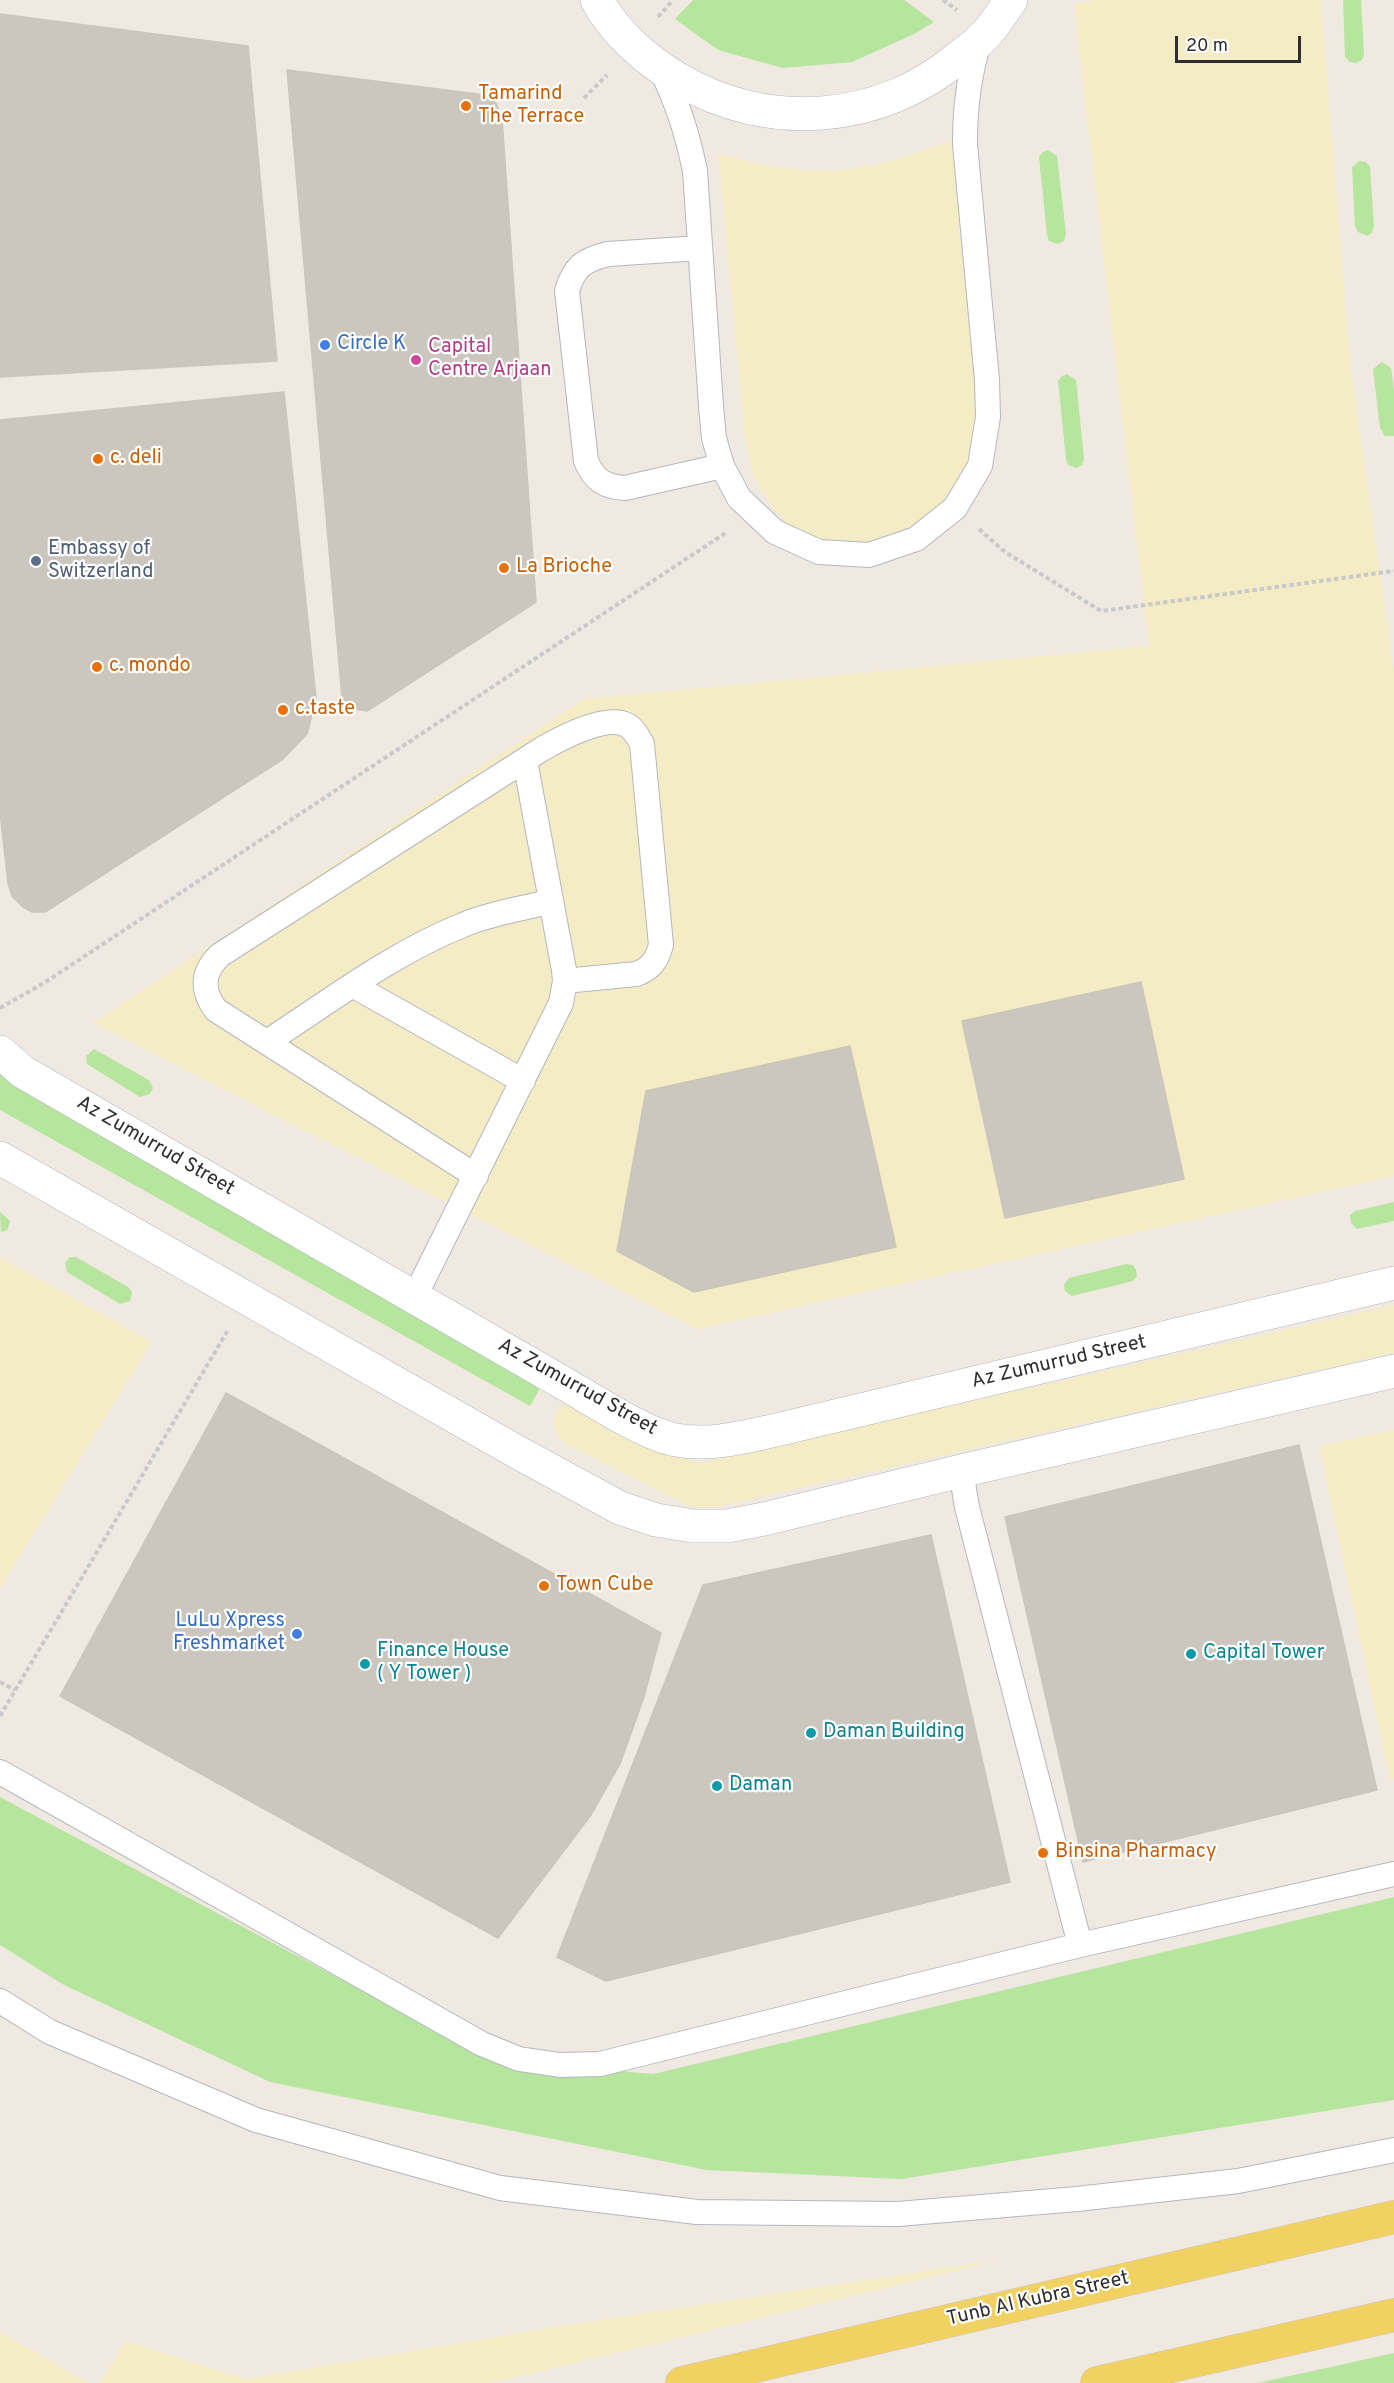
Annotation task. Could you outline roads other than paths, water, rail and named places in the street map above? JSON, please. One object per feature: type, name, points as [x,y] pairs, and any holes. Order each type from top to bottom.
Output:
[{"type":"main road","name":"Tunb Al Kubra Street","points":[[682,2383],[1394,2217]]},
{"type":"main road","points":[[1097,2383],[1394,2315]]},
{"type":"main road","points":[[1166,2383],[1284,2341]]},
{"type":"street","points":[[594,2],[633,46],[661,69],[694,88],[741,107],[793,115],[844,112],[894,98],[926,82],[979,41],[1011,0]]},
{"type":"street","name":"Az Zumurrud Street","points":[[0,1052],[23,1072],[644,1428],[674,1440],[707,1443],[772,1431],[1394,1283]]},
{"type":"street","points":[[0,1158],[620,1508],[656,1520],[693,1526],[727,1526],[764,1519],[1394,1371]]},
{"type":"lane","points":[[661,69],[678,104],[695,171],[713,427],[722,466],[739,498],[775,532],[819,552],[869,555],[916,539],[955,508],[980,466],[988,417],[965,144],[968,87],[979,41]]},
{"type":"lane","points":[[700,248],[608,254],[593,258],[580,265],[571,277],[567,291],[586,461],[597,479],[610,487],[625,488],[722,466]]},
{"type":"lane","points":[[476,1176],[216,1010],[208,1000],[205,975],[211,963],[220,955],[553,743],[601,723],[615,722],[627,726],[636,733],[642,744],[661,945],[652,965],[636,974],[565,981]]},
{"type":"lane","points":[[415,1296],[561,1003],[565,981],[525,761]]},
{"type":"lane","points":[[267,1042],[411,949],[465,924],[551,901]]},
{"type":"lane","points":[[354,986],[523,1081]]},
{"type":"lane","points":[[961,1471],[970,1518],[1080,1945]]},
{"type":"lane","points":[[0,1772],[482,2044],[519,2059],[560,2065],[600,2064],[1080,1945],[1394,1874]]},
{"type":"lane","points":[[0,2001],[50,2032],[256,2120],[501,2188],[697,2212],[898,2214],[1077,2199],[1238,2181],[1394,2150]]},
{"type":"place","name":"Tamarind The Terrace","points":[[466,106]]},
{"type":"place","name":"Circle K","points":[[325,345]]},
{"type":"place","name":"Capital Centre Arjaan","points":[[416,360]]},
{"type":"place","name":"c. deli","points":[[98,459]]},
{"type":"place","name":"Embassy of Switzerland","points":[[36,561]]},
{"type":"place","name":"La Brioche","points":[[504,568]]},
{"type":"place","name":"c. mondo","points":[[97,667]]},
{"type":"place","name":"c.taste","points":[[283,710]]},
{"type":"place","name":"Town Cube","points":[[544,1586]]},
{"type":"place","name":"LuLu Xpress Freshmarket","points":[[297,1634]]},
{"type":"place","name":"Capital Tower","points":[[1191,1654]]},
{"type":"place","name":"Finance House ( Y Tower )","points":[[365,1664]]},
{"type":"place","name":"Daman Building","points":[[811,1733]]},
{"type":"place","name":"Daman","points":[[717,1786]]},
{"type":"place","name":"Binsina Pharmacy","points":[[1043,1853]]}]
